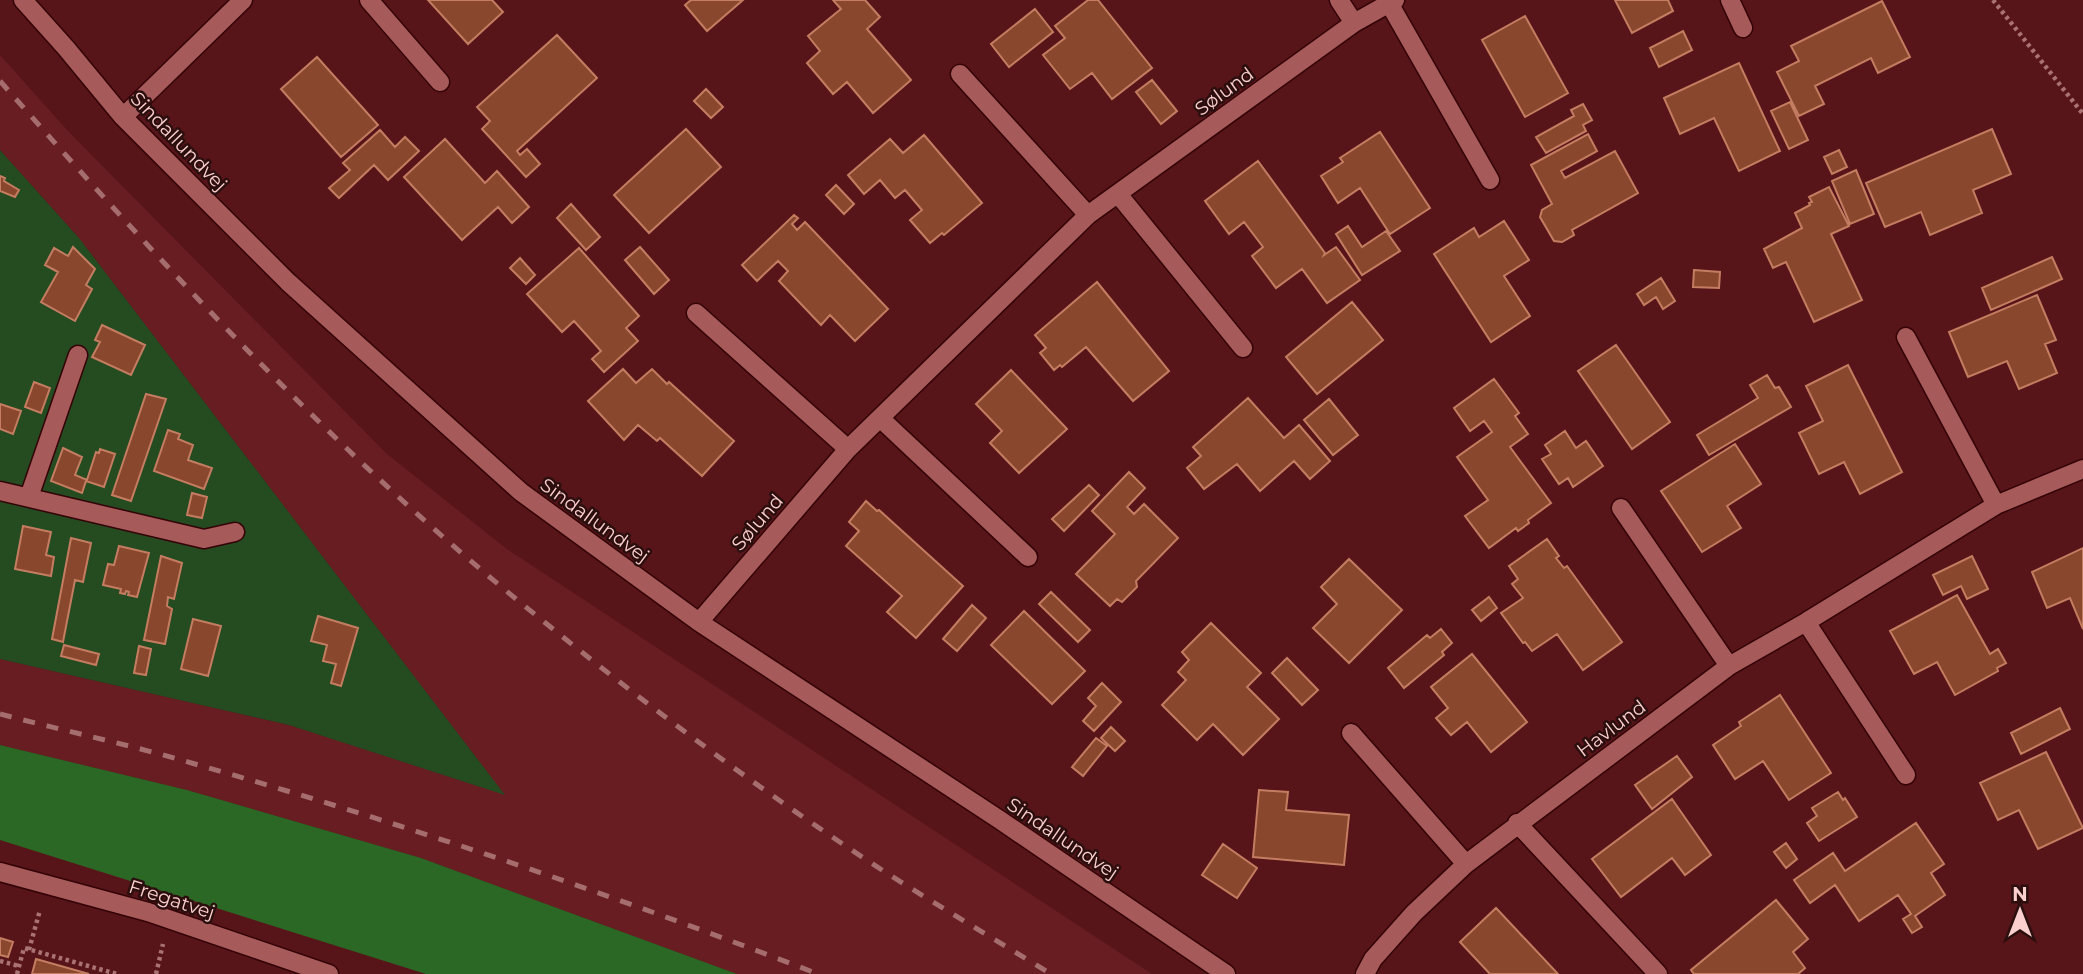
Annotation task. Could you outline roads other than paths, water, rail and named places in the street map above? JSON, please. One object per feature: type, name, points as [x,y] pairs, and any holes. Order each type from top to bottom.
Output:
[{"type":"street","name":"Sindallundvej","points":[[23,0],[123,117],[288,282],[521,492],[699,622],[1000,820],[1226,974]]},
{"type":"street","points":[[123,117],[243,0]]},
{"type":"street","points":[[369,0],[440,82]]},
{"type":"street","points":[[1339,0],[1354,23]]},
{"type":"street","points":[[1730,0],[1743,28]]},
{"type":"street","name":"Sølund","points":[[699,622],[848,449],[1088,215],[1354,23],[1392,2],[1490,180]]},
{"type":"street","points":[[960,74],[1088,215]]},
{"type":"street","points":[[1118,194],[1243,348]]},
{"type":"street","points":[[696,313],[848,449]]},
{"type":"street","points":[[1906,337],[1996,505]]},
{"type":"street","points":[[29,497],[78,355]]},
{"type":"street","points":[[881,419],[1028,557]]},
{"type":"street","name":"Havlund","points":[[1365,974],[1373,959],[1414,913],[1466,864],[1517,823],[1730,666],[1996,505],[2083,468]]},
{"type":"street","points":[[0,491],[204,539],[235,532]]},
{"type":"street","points":[[1621,508],[1730,666]]},
{"type":"street","points":[[1806,622],[1906,775]]},
{"type":"street","points":[[1351,733],[1466,864]]},
{"type":"street","points":[[1517,823],[1658,974]]},
{"type":"street","name":"Fregatvej","points":[[0,872],[148,912],[329,974]]},
{"type":"railway","points":[[0,81],[123,218],[250,353],[382,482],[451,544],[610,674],[745,776],[885,872],[1051,974]]},
{"type":"railway","points":[[0,714],[171,757],[353,811],[664,916],[818,974]]}]
